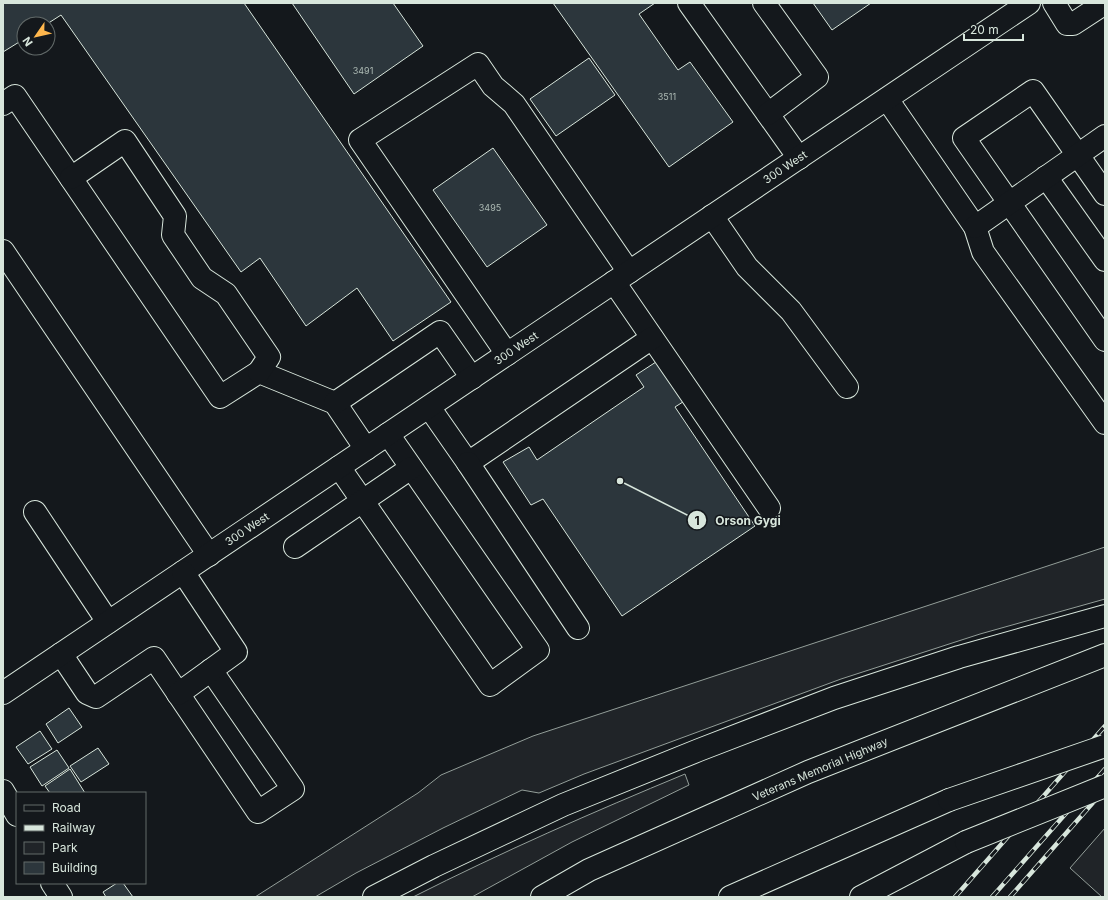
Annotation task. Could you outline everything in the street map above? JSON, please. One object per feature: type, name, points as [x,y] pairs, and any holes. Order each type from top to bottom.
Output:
[{"type":"main road","points":[[689,3],[799,158]]},
{"type":"main road","points":[[764,3],[817,77],[768,114]]},
{"type":"main road","name":"300 West","points":[[3,693],[1029,3]]},
{"type":"main road","points":[[1054,3],[1068,24],[1073,24],[1105,3]]},
{"type":"main road","points":[[507,354],[360,140],[478,64],[493,86],[514,104],[622,277],[652,338],[769,508]]},
{"type":"main road","points":[[1105,194],[1033,91],[964,138],[1105,340]]},
{"type":"main road","points":[[887,99],[975,227],[983,252],[1105,423]]},
{"type":"main road","points":[[9,100],[71,178],[220,397],[259,372],[269,357],[226,294],[202,278],[173,235],[175,216],[125,141],[71,178]]},
{"type":"main road","points":[[975,227],[1105,136]]},
{"type":"main road","points":[[1046,177],[1105,260]]},
{"type":"main road","points":[[712,216],[747,267],[791,311],[847,387]]},
{"type":"main road","points":[[3,251],[209,555]]},
{"type":"main road","points":[[335,403],[440,332],[472,378]]},
{"type":"main road","points":[[468,463],[652,338]]},
{"type":"main road","points":[[259,372],[335,403],[366,449]]},
{"type":"main road","points":[[429,407],[578,628]]},
{"type":"main road","points":[[339,467],[490,685],[538,650],[388,434]]},
{"type":"main road","points":[[295,547],[411,468]]},
{"type":"main road","points":[[35,512],[108,622]]},
{"type":"main road","points":[[178,694],[236,652],[183,572]]},
{"type":"main road","points":[[374,897],[434,866],[563,805],[706,747],[834,698],[959,658],[1105,616]]},
{"type":"main road","points":[[61,654],[87,693],[96,697],[154,658],[258,812],[293,789],[211,670]]},
{"type":"main road","name":"Veterans Memorial Highway","points":[[542,897],[589,870],[808,772],[1105,656]]},
{"type":"main road","points":[[730,897],[949,800],[1105,746]]},
{"type":"main road","points":[[861,897],[966,842],[1105,786]]},
{"type":"main road","points":[[3,791],[16,813]]},
{"type":"main road","points":[[53,884],[61,897]]},
{"type":"green space","points":[[1105,547],[1105,599],[980,634],[841,679],[584,774],[539,793],[522,790],[443,828],[356,873],[315,897],[255,897],[418,793],[441,775],[533,736]]},
{"type":"green space","points":[[685,774],[689,785],[572,842],[472,897],[413,897],[548,833]]},
{"type":"green space","points":[[1105,828],[1105,896],[1102,897],[1070,868]]},
{"type":"building","points":[[3,3],[244,3],[451,302],[393,341],[357,288],[306,326],[260,258],[241,272],[61,15],[56,18],[56,16],[16,16],[16,44],[3,52]]},
{"type":"building","points":[[292,3],[393,3],[423,46],[354,94]]},
{"type":"building","points":[[553,3],[655,3],[639,14],[678,70],[690,62],[733,122],[669,167]]},
{"type":"building","points":[[813,3],[871,3],[832,30]]},
{"type":"building","points":[[589,58],[615,95],[556,136],[530,99]]},
{"type":"building","points":[[493,148],[547,225],[487,267],[433,190]]},
{"type":"building","points":[[659,360],[686,400],[675,407],[755,526],[622,616],[543,499],[531,505],[503,462],[529,447],[537,460],[644,387],[636,375]]},
{"type":"building","points":[[69,708],[82,727],[58,743],[46,724]]},
{"type":"building","points":[[40,731],[52,749],[28,764],[16,747]]},
{"type":"building","points":[[98,748],[109,764],[81,782],[70,766]]},
{"type":"building","points":[[57,750],[69,768],[42,786],[30,767]]},
{"type":"building","points":[[70,769],[84,792],[49,792],[45,786]]},
{"type":"building","points":[[115,884],[124,884],[133,897],[106,897],[103,892]]},
{"type":"railway","points":[[955,897],[1105,726]]},
{"type":"railway","points":[[992,897],[1105,769]]},
{"type":"railway","points":[[1010,897],[1105,789]]},
{"type":"place","name":"Orson Gygi","points":[[620,481]]}]
